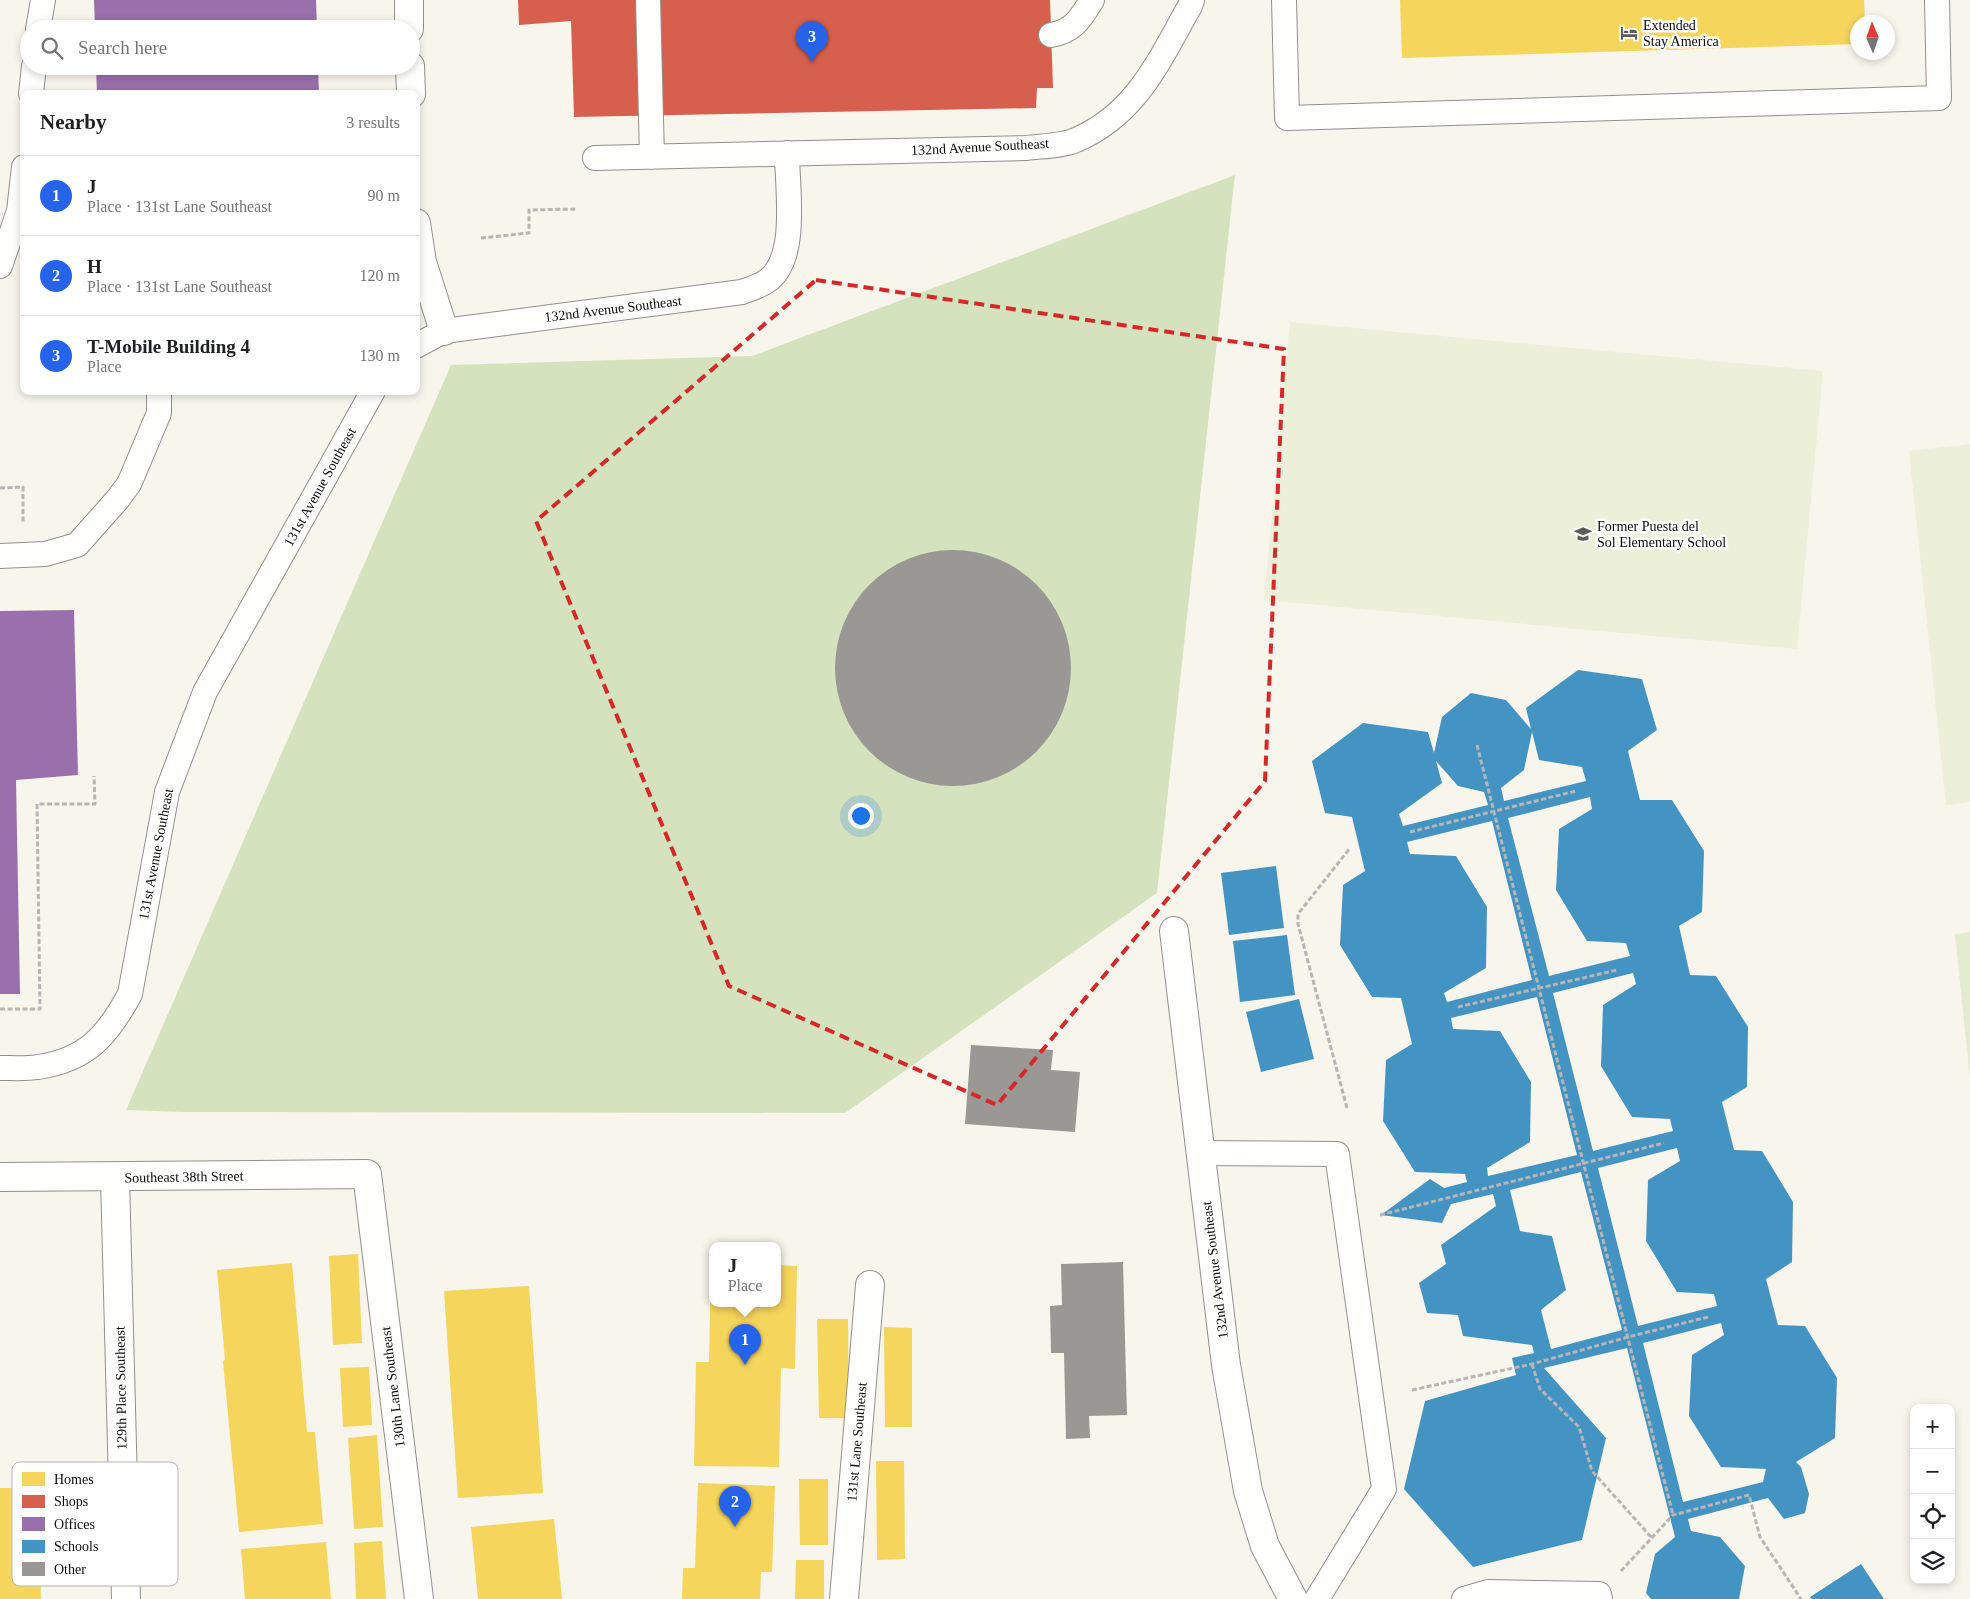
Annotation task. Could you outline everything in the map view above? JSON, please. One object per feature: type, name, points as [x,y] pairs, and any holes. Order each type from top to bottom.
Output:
[{"type":"street","points":[[408,0],[409,20]]},
{"type":"street","points":[[410,75],[411,90]]},
{"type":"street","points":[[420,249],[422,262],[444,331]]},
{"type":"street","name":"132nd Avenue Southeast","points":[[1174,931],[1226,1365],[1248,1491],[1265,1546],[1293,1599]]},
{"type":"street","name":"Southeast 38th Street","points":[[0,1177],[115,1178],[367,1174]]},
{"type":"street","name":"130th Lane Southeast","points":[[367,1174],[418,1599]]},
{"type":"street","name":"129th Place Southeast","points":[[115,1178],[122,1462]]},
{"type":"street","name":"131st Lane Southeast","points":[[844,1599],[870,1285]]},
{"type":"street","name":"129th Place Southeast","points":[[126,1586],[126,1599]]},
{"type":"lane","points":[[40,20],[43,0]]},
{"type":"lane","points":[[648,0],[652,157]]},
{"type":"lane","points":[[1051,35],[1064,33],[1078,22],[1092,0]]},
{"type":"lane","name":"132nd Avenue Southeast","points":[[595,158],[1026,148],[1074,141],[1115,118],[1143,88],[1192,0]]},
{"type":"lane","points":[[1284,0],[1287,118],[1939,98],[1937,0]]},
{"type":"lane","points":[[31,90],[33,75]]},
{"type":"lane","name":"132nd Avenue Southeast","points":[[444,331],[742,292],[768,281],[781,263],[789,239],[786,153]]},
{"type":"lane","points":[[0,266],[19,211],[20,202]]},
{"type":"lane","points":[[420,344],[444,331]]},
{"type":"lane","points":[[0,556],[45,554],[77,545],[129,484],[159,412],[159,395]]},
{"type":"lane","name":"131st Avenue Southeast","points":[[0,1068],[38,1068],[68,1060],[98,1042],[116,1020],[130,994],[167,792],[205,692],[370,395]]},
{"type":"lane","points":[[1201,1153],[1337,1154],[1384,1489],[1317,1599]]},
{"type":"lane","points":[[1464,1599],[1599,1594],[1600,1599]]},
{"type":"path","points":[[481,238],[529,233],[529,210],[577,208]]},
{"type":"path","points":[[0,488],[24,487],[23,526]]},
{"type":"path","points":[[1477,745],[1674,1515]]},
{"type":"path","points":[[0,1009],[40,1009],[37,804],[95,804],[94,776]]},
{"type":"path","points":[[1410,832],[1576,791]]},
{"type":"path","points":[[1347,1108],[1298,924],[1298,914],[1350,848]]},
{"type":"path","points":[[1458,1007],[1617,970]]},
{"type":"path","points":[[1380,1216],[1664,1143]]},
{"type":"path","points":[[1412,1390],[1532,1364],[1708,1317]]},
{"type":"path","points":[[1532,1364],[1540,1389],[1579,1427],[1592,1472],[1652,1538]]},
{"type":"path","points":[[1615,1578],[1674,1515],[1749,1495],[1760,1537],[1801,1599]]},
{"type":"highlighted area","points":[[816,280],[1284,349],[1265,781],[997,1105],[729,986],[536,521]]},
{"type":"green space","points":[[1235,175],[1157,893],[845,1113],[183,1112],[126,1110],[451,365],[752,356]]},
{"type":"green space","points":[[1290,322],[1823,371],[1797,649],[1264,600]]},
{"type":"green space","points":[[1970,444],[1970,802],[1946,805],[1909,451]]},
{"type":"green space","points":[[1970,932],[1970,1079],[1955,934]]},
{"type":"building: Homes","name":"Extended Stay America","points":[[1400,0],[1864,0],[1865,15],[1850,15],[1850,44],[1402,58]]},
{"type":"building: Homes","points":[[358,1254],[362,1343],[333,1345],[329,1256]]},
{"type":"building: Homes","points":[[292,1263],[307,1432],[315,1432],[323,1524],[239,1532],[223,1361],[225,1360],[217,1270]]},
{"type":"building: Homes","points":[[781,1265],[797,1266],[795,1369],[781,1368],[779,1467],[694,1466],[696,1362],[709,1362],[710,1307],[781,1307]]},
{"type":"building: Homes","points":[[529,1286],[543,1493],[458,1498],[444,1291]]},
{"type":"building: Homes","points":[[817,1319],[848,1319],[849,1418],[819,1418]]},
{"type":"building: Homes","points":[[884,1327],[912,1328],[912,1427],[885,1427]]},
{"type":"building: Homes","points":[[369,1367],[372,1425],[343,1427],[340,1368]]},
{"type":"building: Homes","points":[[377,1435],[383,1527],[354,1529],[348,1438]]},
{"type":"building: Homes","points":[[876,1461],[904,1461],[905,1559],[877,1560]]},
{"type":"building: Homes","points":[[799,1479],[828,1479],[828,1545],[800,1545]]},
{"type":"building: Homes","points":[[698,1483],[775,1486],[772,1572],[761,1572],[760,1599],[682,1599],[683,1568],[695,1568]]},
{"type":"building: Homes","points":[[0,1488],[12,1488],[12,1586],[41,1586],[41,1599],[0,1599]]},
{"type":"building: Homes","points":[[554,1519],[562,1599],[478,1599],[471,1527]]},
{"type":"building: Homes","points":[[382,1541],[386,1599],[356,1599],[354,1543]]},
{"type":"building: Homes","points":[[326,1542],[331,1599],[245,1599],[241,1549]]},
{"type":"building: Homes","points":[[796,1560],[824,1560],[824,1599],[795,1599]]},
{"type":"building: Shops","points":[[518,0],[1050,0],[1053,88],[1037,88],[1036,108],[574,117],[571,21],[519,25]]},
{"type":"building: Offices","points":[[94,0],[316,0],[317,20],[95,20]]},
{"type":"building: Offices","points":[[96,75],[318,75],[319,90],[97,90]]},
{"type":"building: Offices","points":[[74,610],[78,775],[16,780],[20,994],[0,994],[0,611]]},
{"type":"building: Schools","points":[[1578,670],[1642,679],[1657,730],[1628,751],[1640,800],[1672,800],[1704,851],[1702,912],[1679,926],[1690,975],[1716,976],[1748,1027],[1747,1087],[1722,1102],[1734,1150],[1762,1151],[1793,1202],[1792,1262],[1766,1279],[1778,1325],[1805,1326],[1837,1378],[1835,1438],[1796,1462],[1801,1467],[1809,1494],[1805,1513],[1784,1519],[1768,1498],[1688,1519],[1691,1531],[1720,1537],[1745,1566],[1739,1599],[1651,1599],[1646,1593],[1655,1554],[1675,1537],[1627,1348],[1544,1368],[1606,1438],[1582,1540],[1473,1567],[1404,1489],[1425,1401],[1516,1375],[1512,1358],[1534,1353],[1532,1345],[1463,1336],[1458,1315],[1427,1313],[1419,1283],[1446,1264],[1441,1245],[1496,1206],[1493,1194],[1451,1204],[1442,1223],[1381,1215],[1430,1179],[1444,1188],[1467,1182],[1465,1174],[1415,1172],[1383,1121],[1386,1060],[1412,1044],[1401,998],[1372,997],[1340,945],[1343,885],[1365,871],[1352,817],[1325,813],[1312,761],[1363,723],[1428,732],[1434,753],[1442,717],[1471,693],[1506,700],[1531,729],[1526,708]],"holes":[[[1532,732],[1539,760],[1582,767],[1586,781],[1504,801],[1501,788],[1524,770]],[[1436,761],[1458,786],[1484,792],[1488,805],[1403,826],[1399,814],[1442,783]],[[1590,797],[1592,809],[1559,829],[1556,890],[1587,941],[1626,943],[1630,956],[1549,976],[1508,818]],[[1492,821],[1532,980],[1447,1002],[1444,993],[1486,968],[1487,907],[1456,856],[1410,854],[1407,842]],[[1633,973],[1636,984],[1603,1005],[1601,1066],[1632,1117],[1670,1119],[1673,1131],[1593,1151],[1553,993]],[[1537,997],[1577,1155],[1488,1176],[1487,1168],[1530,1142],[1531,1082],[1500,1031],[1453,1029],[1451,1018]],[[1677,1148],[1680,1161],[1648,1180],[1646,1241],[1677,1292],[1714,1294],[1717,1306],[1638,1326],[1598,1168]],[[1581,1172],[1622,1330],[1551,1349],[1541,1310],[1566,1290],[1552,1236],[1520,1231],[1510,1190]],[[1721,1323],[1724,1335],[1692,1355],[1689,1416],[1721,1467],[1766,1469],[1763,1482],[1683,1502],[1643,1343]]]},
{"type":"building: Schools","points":[[1276,866],[1284,928],[1229,935],[1221,873]]},
{"type":"building: Schools","points":[[1287,935],[1295,995],[1240,1002],[1233,941]]},
{"type":"building: Schools","points":[[1299,999],[1314,1059],[1261,1072],[1246,1012]]},
{"type":"building: Schools","points":[[1861,1564],[1884,1599],[1811,1599],[1810,1597]]},
{"type":"building: Other","points":[[953,550],[976,552],[1009,564],[1028,577],[1044,593],[1057,612],[1066,634],[1071,668],[1069,691],[1057,724],[1044,743],[1028,759],[1009,772],[987,781],[953,786],[930,784],[897,772],[878,759],[862,743],[849,724],[840,702],[835,668],[837,645],[849,612],[862,593],[878,577],[897,564],[919,555]]},
{"type":"building: Other","points":[[971,1045],[1053,1050],[1051,1070],[1080,1072],[1075,1132],[965,1124]]},
{"type":"building: Other","points":[[1123,1262],[1127,1415],[1089,1416],[1090,1438],[1066,1439],[1064,1353],[1051,1353],[1050,1306],[1062,1305],[1061,1264]]},
{"type":"place","name":"Extended Stay America","points":[[1629,33]]},
{"type":"place","name":"T-Mobile Building 4","points":[[812,62]]},
{"type":"place","name":"Former Puesta del Sol Elementary School","points":[[1583,534]]},
{"type":"place","name":"J","points":[[745,1365]]},
{"type":"place","name":"H","points":[[735,1527]]}]
